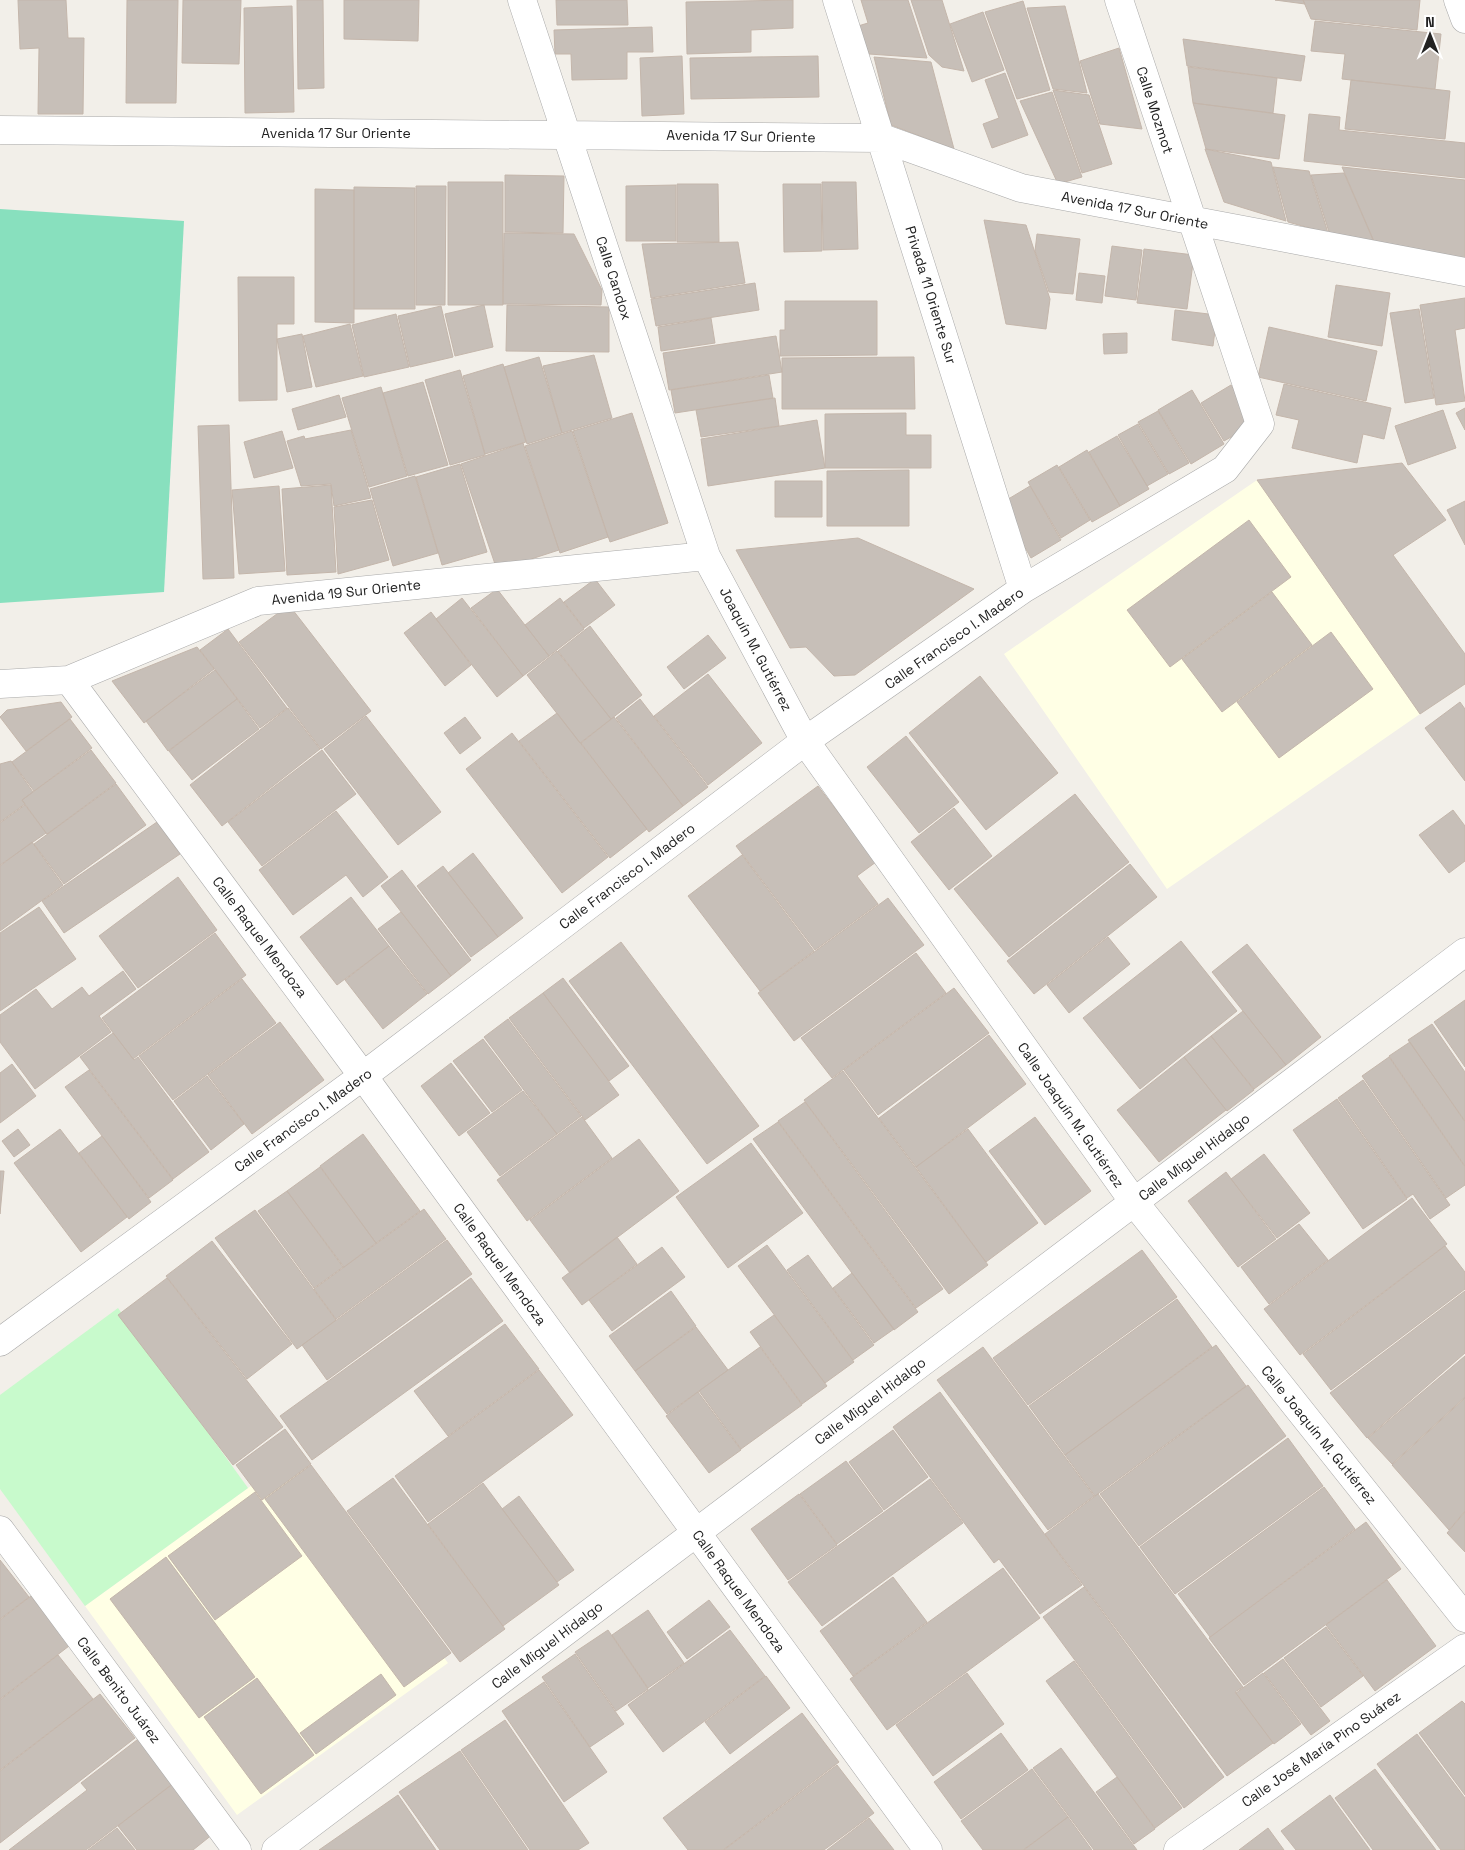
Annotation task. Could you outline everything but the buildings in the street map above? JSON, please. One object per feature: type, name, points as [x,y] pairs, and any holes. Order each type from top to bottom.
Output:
[{"type":"street","name":"Calle Candox","points":[[522,0],[706,556]]},
{"type":"street","name":"Privada 11 Oriente Sur","points":[[838,0],[1023,589]]},
{"type":"street","name":"Calle Mozmot","points":[[1119,0],[1260,424]]},
{"type":"street","points":[[1458,0],[1465,20]]},
{"type":"street","name":"Avenida 17 Sur Oriente","points":[[0,130],[882,138],[1021,188],[1465,272]]},
{"type":"street","name":"Calle Francisco I. Madero","points":[[0,1342],[363,1076],[805,742],[1023,589],[1225,469],[1260,424]]},
{"type":"street","name":"Avenida 19 Sur Oriente","points":[[0,684],[69,680],[258,601],[706,556]]},
{"type":"street","name":"Joaquín M. Gutiérrez","points":[[706,556],[805,742]]},
{"type":"street","name":"Calle Raquel Mendoza","points":[[69,680],[363,1076],[928,1850]]},
{"type":"street","name":"Calle Joaquín M. Gutiérrez","points":[[805,742],[1134,1202],[1465,1618]]},
{"type":"street","name":"Calle Miguel Hidalgo","points":[[276,1850],[1465,952]]},
{"type":"street","name":"Calle Benito Juárez","points":[[0,1530],[237,1850]]},
{"type":"street","name":"Calle José María Pino Suárez","points":[[1178,1850],[1465,1648]]},
{"type":"shaded area","points":[[1257,480],[1420,714],[1167,889],[1004,654]]},
{"type":"shaded area","points":[[295,1454],[448,1663],[237,1815],[85,1606]]},
{"type":"green space","points":[[0,209],[184,221],[164,592],[0,603]]},
{"type":"green space","points":[[118,1308],[248,1488],[85,1606],[0,1489],[0,1395]]}]
